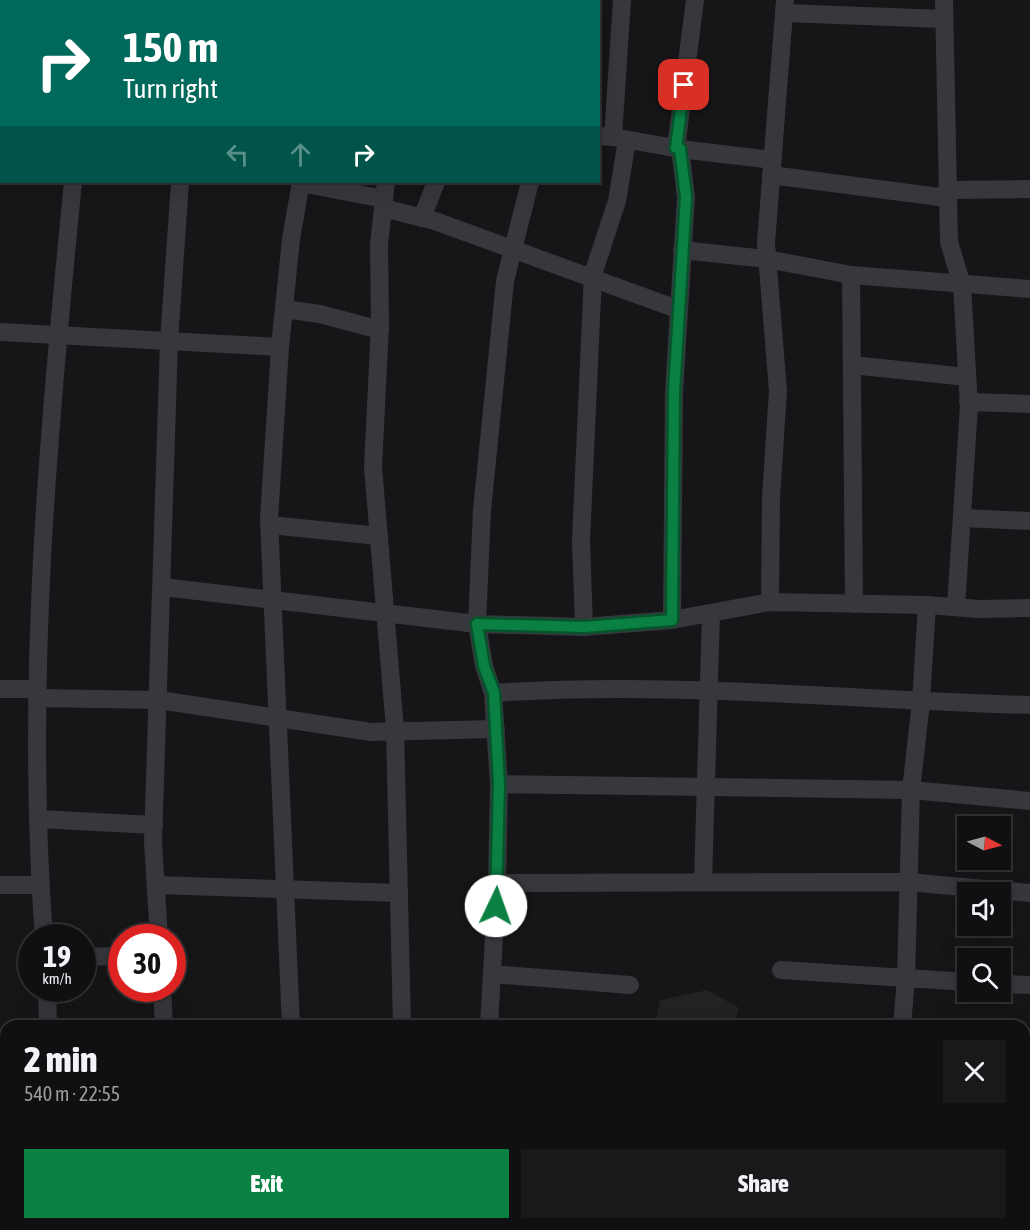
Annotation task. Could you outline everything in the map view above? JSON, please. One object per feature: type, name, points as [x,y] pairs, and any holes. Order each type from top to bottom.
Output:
[{"type":"street","points":[[584,627],[581,541],[593,277],[617,201],[613,138],[622,0]]},
{"type":"street","points":[[672,620],[674,392],[677,309],[686,197],[678,149],[695,0]]},
{"type":"street","points":[[944,0],[949,242],[962,285],[968,402],[956,607]]},
{"type":"street","points":[[770,602],[771,497],[778,391],[767,259],[784,7],[944,19]]},
{"type":"street","points":[[613,138],[772,168],[947,194],[1030,189]]},
{"type":"street","points":[[43,924],[38,819],[37,694],[58,334],[73,183]]},
{"type":"street","points":[[158,924],[154,825],[169,341],[180,183]]},
{"type":"street","points":[[291,1020],[270,525],[280,347],[301,183]]},
{"type":"street","points":[[307,183],[384,196],[422,218],[593,277],[677,309]]},
{"type":"street","points":[[422,218],[436,183]]},
{"type":"street","points":[[489,1020],[497,883],[499,784],[494,693],[484,666],[477,624],[488,439],[505,281],[530,183]]},
{"type":"street","points":[[384,196],[379,244],[380,330],[373,467],[396,733],[402,1020]]},
{"type":"street","points":[[681,250],[767,259],[851,275],[1030,289]]},
{"type":"street","points":[[851,275],[854,604]]},
{"type":"street","points":[[284,309],[320,314],[380,330]]},
{"type":"street","points":[[0,332],[280,347]]},
{"type":"street","points":[[852,365],[967,377]]},
{"type":"street","points":[[968,402],[1030,404]]},
{"type":"street","points":[[962,518],[1030,521]]},
{"type":"street","points":[[270,525],[378,536]]},
{"type":"street","points":[[163,587],[477,624],[584,627],[672,620],[770,602],[1030,608]]},
{"type":"street","points":[[903,1020],[906,979],[911,790],[921,702],[927,605]]},
{"type":"street","points":[[703,882],[711,613]]},
{"type":"street","points":[[494,693],[568,688],[1030,705]]},
{"type":"street","points":[[0,689],[37,694],[159,700],[279,719],[396,733],[495,729]]},
{"type":"street","points":[[499,784],[911,790],[1030,801]]},
{"type":"street","points":[[38,819],[154,825]]},
{"type":"street","points":[[497,883],[908,882],[1030,893]]},
{"type":"street","points":[[0,885],[40,885]]},
{"type":"street","points":[[156,885],[399,893]]},
{"type":"street","points":[[781,970],[957,981]]},
{"type":"street","points":[[492,974],[630,985]]},
{"type":"street","points":[[1011,984],[1030,985]]},
{"type":"street","points":[[47,1002],[48,1020]]},
{"type":"street","points":[[163,1002],[164,1020]]},
{"type":"shaded area","points":[[707,990],[739,1008],[736,1020],[656,1020],[660,1000]]},
{"type":"route","points":[[496,906],[499,784],[494,693],[484,666],[477,624],[584,627],[672,620],[674,392],[678,297],[686,197],[680,149],[676,148],[684,85]]}]
